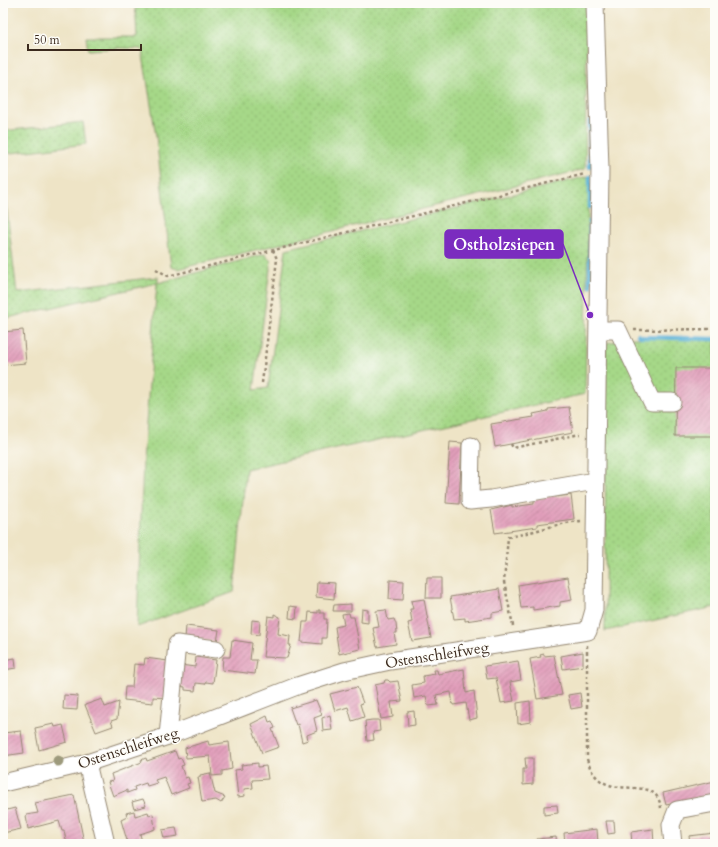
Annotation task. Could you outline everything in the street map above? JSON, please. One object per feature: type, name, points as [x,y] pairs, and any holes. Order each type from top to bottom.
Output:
[{"type":"street","points":[[588,631],[594,610],[594,520],[599,330],[600,170],[595,3]]},
{"type":"street","points":[[599,330],[618,330],[652,402],[672,402]]},
{"type":"street","points":[[470,446],[470,501],[491,499],[595,481]]},
{"type":"street","name":"Ostenschleifweg","points":[[3,783],[87,763],[168,736],[297,686],[344,671],[390,661],[588,631]]},
{"type":"street","points":[[168,736],[177,644],[216,649]]},
{"type":"street","points":[[87,763],[106,844]]},
{"type":"street","points":[[673,844],[671,825],[677,810],[715,803]]},
{"type":"path","points":[[156,269],[168,276],[600,170]]},
{"type":"path","points":[[262,384],[278,259],[273,250]]},
{"type":"path","points":[[618,330],[715,330]]},
{"type":"path","points":[[511,444],[512,448],[596,431]]},
{"type":"path","points":[[516,643],[504,582],[508,537],[532,534],[551,526],[594,520]]},
{"type":"path","points":[[588,631],[587,759],[590,769],[599,781],[615,787],[640,788],[653,792],[660,801],[661,814]]},
{"type":"path","points":[[166,844],[202,841],[202,844]]},
{"type":"green space","points":[[135,3],[587,3],[585,169],[178,269],[171,267],[156,136],[142,49],[121,48],[88,50],[86,37],[137,37]]},
{"type":"green space","points":[[83,122],[86,144],[3,154],[3,131]]},
{"type":"green space","points":[[589,176],[585,394],[246,469],[234,592],[137,627],[143,461],[157,283],[3,319],[3,180],[17,293],[158,277],[158,283],[265,254],[271,261],[254,390],[268,388],[286,249]]},
{"type":"green space","points":[[632,338],[715,340],[715,607],[605,631],[606,343]]},
{"type":"building","points":[[23,330],[26,363],[3,365],[3,332]]},
{"type":"building","points":[[676,368],[715,368],[715,436],[675,436]]},
{"type":"building","points":[[569,407],[573,432],[495,447],[491,424],[534,417],[533,414],[548,411],[548,409]]},
{"type":"building","points":[[450,442],[462,443],[459,504],[446,503]]},
{"type":"building","points":[[555,495],[555,497],[571,495],[574,519],[537,524],[537,527],[495,533],[491,510],[512,505],[512,507],[534,504],[534,500]]},
{"type":"building","points":[[568,577],[572,600],[560,602],[560,606],[533,610],[533,607],[521,608],[518,585]]},
{"type":"building","points":[[427,578],[441,578],[441,598],[426,598]]},
{"type":"building","points":[[390,580],[404,581],[403,600],[389,599]]},
{"type":"building","points":[[317,582],[335,583],[334,599],[316,597]]},
{"type":"building","points":[[499,589],[503,611],[492,613],[492,617],[465,621],[465,618],[454,619],[450,597]]},
{"type":"building","points":[[424,599],[431,638],[412,641],[408,623],[412,622],[410,609],[413,609],[411,601]]},
{"type":"building","points":[[351,604],[351,611],[333,611],[334,605]]},
{"type":"building","points":[[290,606],[297,607],[296,619],[289,618]]},
{"type":"building","points":[[362,609],[368,610],[368,623],[361,622]]},
{"type":"building","points":[[318,610],[320,610],[320,613],[324,613],[324,619],[327,619],[326,638],[322,638],[322,644],[301,642],[303,622],[308,622],[309,612],[318,613]]},
{"type":"building","points":[[386,610],[388,620],[394,619],[396,624],[397,633],[394,633],[396,644],[377,647],[373,628],[379,627],[376,611]]},
{"type":"building","points":[[349,613],[350,617],[354,617],[360,649],[339,654],[335,627],[344,625],[342,614]]},
{"type":"building","points":[[274,614],[280,617],[278,634],[290,636],[289,645],[291,645],[287,658],[263,657],[268,616],[274,617]]},
{"type":"building","points":[[252,620],[260,621],[259,635],[251,634]]},
{"type":"building","points":[[186,626],[219,630],[217,642],[185,638]]},
{"type":"building","points":[[232,640],[252,643],[250,660],[257,660],[255,674],[222,670],[223,657],[230,657]]},
{"type":"building","points":[[583,652],[583,666],[563,669],[561,656]]},
{"type":"building","points":[[544,654],[544,656],[554,655],[562,695],[537,699],[530,659],[541,657],[540,655]]},
{"type":"building","points":[[196,657],[216,660],[213,683],[196,683],[195,691],[185,690],[185,687],[178,686],[180,665],[195,667]]},
{"type":"building","points":[[15,658],[16,668],[4,670],[3,660]]},
{"type":"building","points":[[145,658],[168,661],[165,698],[153,697],[153,703],[124,700],[125,687],[132,687],[134,664],[144,665]]},
{"type":"building","points":[[518,661],[521,680],[510,682],[514,701],[501,703],[496,678],[487,679],[485,666]]},
{"type":"building","points":[[464,669],[466,693],[474,691],[477,718],[469,720],[466,703],[453,705],[451,692],[436,695],[438,705],[428,706],[426,696],[414,698],[412,685],[424,683],[423,676],[435,674],[434,670],[437,670],[438,674]]},
{"type":"building","points":[[385,680],[390,682],[398,681],[402,701],[391,702],[393,717],[381,719],[375,685],[384,683]]},
{"type":"building","points":[[357,687],[363,703],[360,704],[364,717],[352,721],[348,707],[335,711],[330,694]]},
{"type":"building","points":[[580,693],[582,707],[571,709],[568,695]]},
{"type":"building","points":[[64,695],[78,696],[77,710],[63,709]]},
{"type":"building","points":[[102,699],[105,707],[119,702],[117,719],[111,721],[113,726],[96,732],[85,705]]},
{"type":"building","points":[[316,700],[322,715],[314,718],[317,731],[307,735],[308,740],[302,742],[298,724],[296,725],[290,708]]},
{"type":"building","points":[[530,701],[531,722],[518,724],[517,703]]},
{"type":"building","points":[[414,711],[415,725],[408,726],[407,712]]},
{"type":"building","points":[[330,715],[332,730],[323,731],[322,718]]},
{"type":"building","points":[[267,716],[269,722],[272,721],[275,728],[272,729],[279,747],[262,753],[251,724]]},
{"type":"building","points":[[379,720],[380,731],[373,732],[374,740],[367,741],[365,721]]},
{"type":"building","points":[[54,724],[55,727],[63,725],[67,742],[39,750],[35,728]]},
{"type":"building","points":[[21,731],[24,753],[3,756],[3,733]]},
{"type":"building","points":[[208,741],[209,745],[229,742],[232,769],[222,771],[222,775],[212,776],[210,756],[186,758],[185,748]]},
{"type":"building","points":[[175,751],[178,759],[181,758],[184,765],[181,766],[185,778],[188,777],[190,783],[187,784],[189,788],[171,795],[164,777],[155,780],[157,783],[147,786],[146,783],[134,787],[135,790],[127,793],[127,790],[113,796],[108,782],[113,781],[111,774],[142,762],[141,760],[146,758],[147,761]]},
{"type":"building","points":[[525,758],[533,758],[533,784],[523,785],[523,769],[526,769]]},
{"type":"building","points":[[258,763],[258,767],[266,766],[268,779],[252,780],[253,788],[244,789],[245,796],[238,797],[235,770],[242,769],[241,765]]},
{"type":"building","points":[[210,773],[215,793],[225,797],[221,803],[216,800],[202,802],[198,777],[200,777],[200,775]]},
{"type":"building","points":[[715,781],[715,794],[666,805],[663,793]]},
{"type":"building","points":[[74,795],[84,842],[95,840],[96,844],[67,844],[64,831],[62,831],[59,821],[28,829],[26,815],[38,813],[35,803]]},
{"type":"building","points":[[143,799],[146,806],[134,809],[132,802]]},
{"type":"building","points":[[557,805],[558,813],[544,815],[544,806]]},
{"type":"building","points":[[15,808],[21,829],[3,833],[3,811]]},
{"type":"building","points":[[134,811],[135,816],[148,812],[149,815],[153,814],[155,829],[140,834],[142,842],[128,844],[121,820],[127,817],[126,813]]},
{"type":"building","points":[[606,821],[614,821],[615,833],[608,834]]},
{"type":"building","points":[[176,828],[178,836],[164,838],[162,830]]},
{"type":"building","points":[[597,829],[598,844],[565,844],[564,833]]},
{"type":"building","points":[[653,829],[654,844],[632,844],[631,832]]},
{"type":"building","points":[[715,833],[715,844],[690,844],[689,836]]},
{"type":"building","points":[[556,837],[557,844],[538,844],[537,839]]},
{"type":"waterway","points":[[590,121],[590,167]]},
{"type":"waterway","points":[[590,177],[590,207]]},
{"type":"waterway","points":[[590,221],[590,286]]},
{"type":"waterway","points":[[638,335],[642,337],[715,339]]},
{"type":"place","name":"Ostholzsiepen","points":[[590,315]]}]
